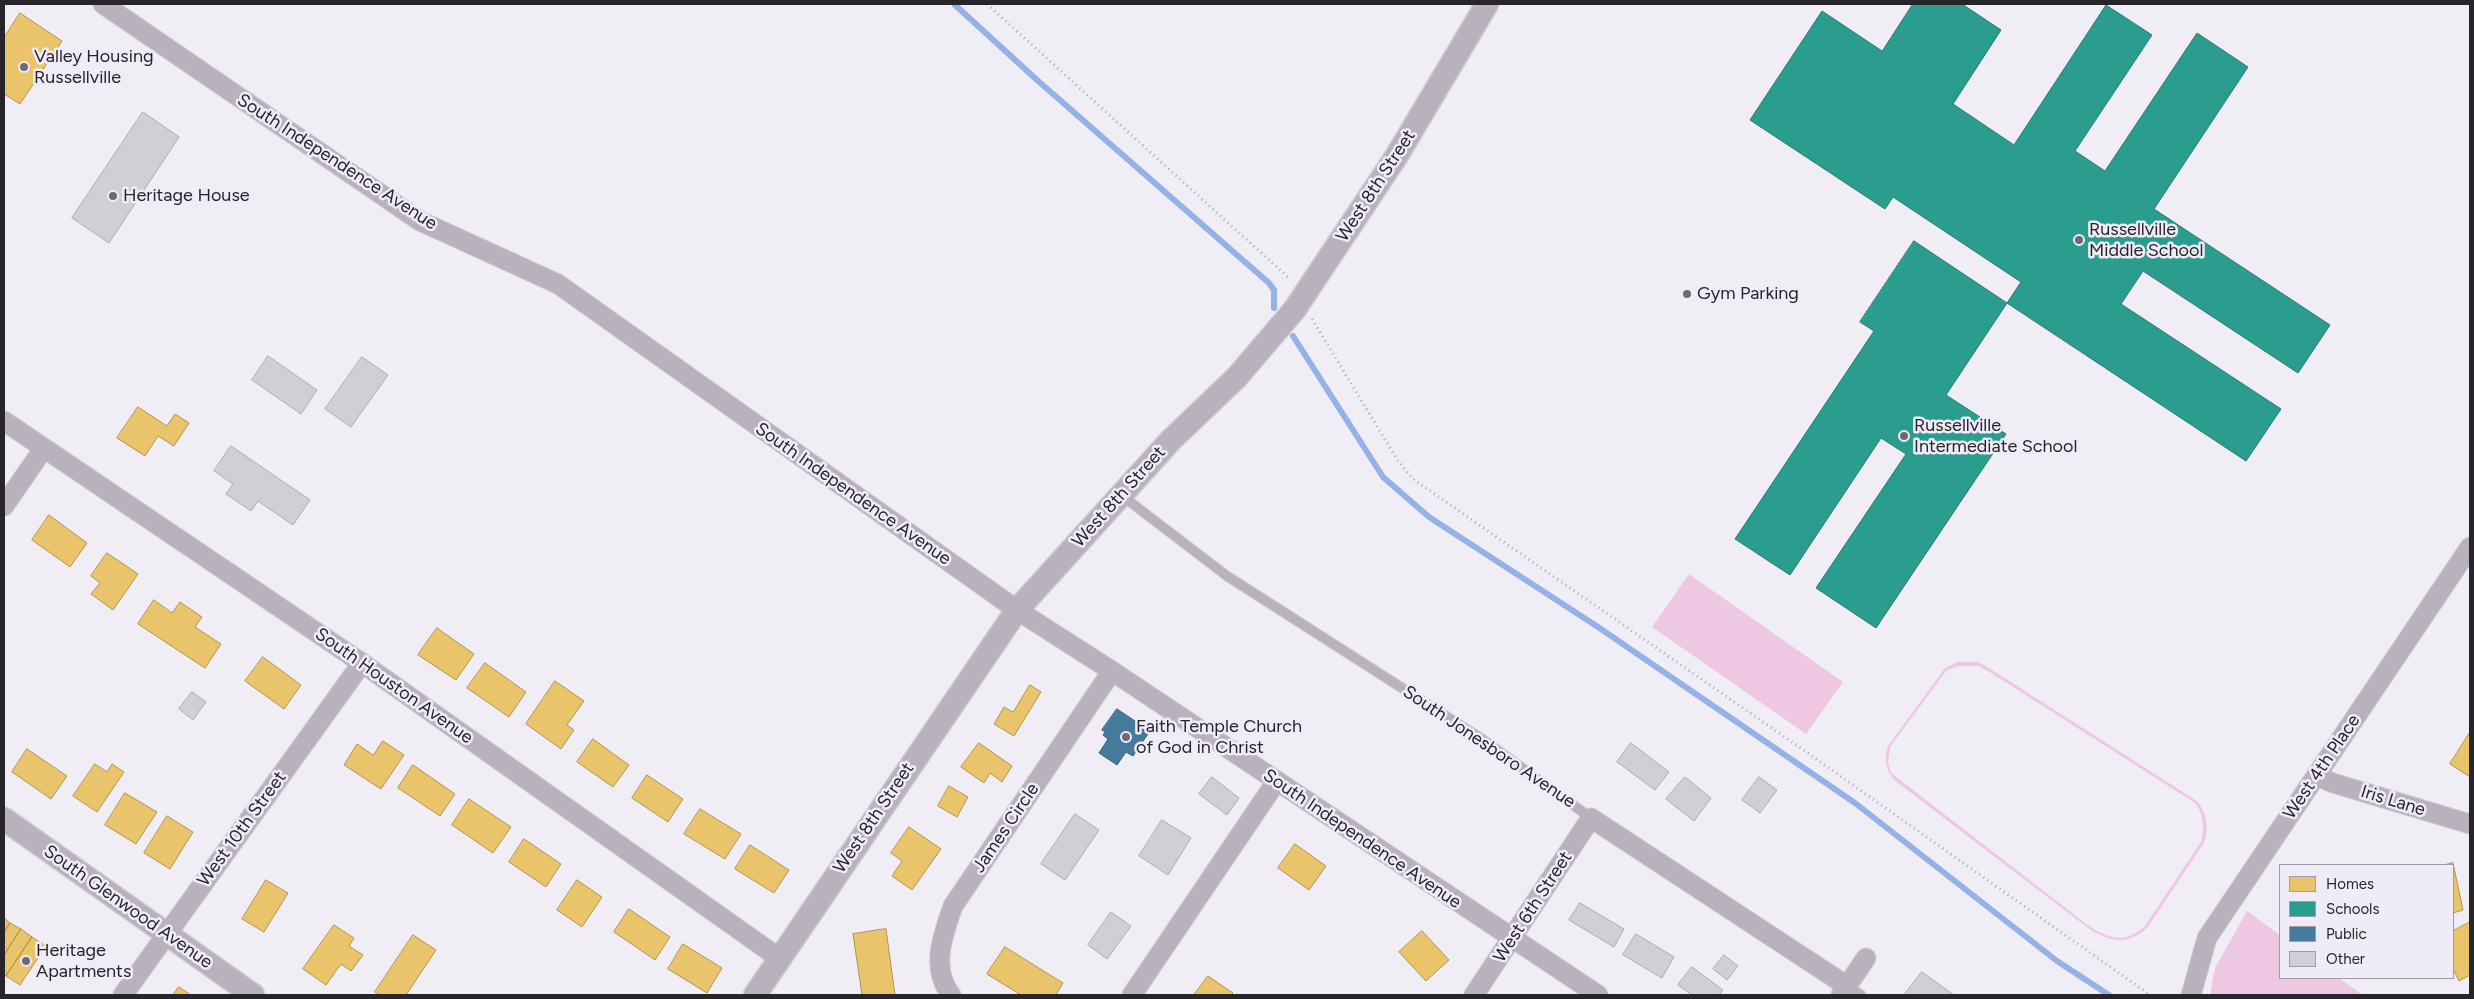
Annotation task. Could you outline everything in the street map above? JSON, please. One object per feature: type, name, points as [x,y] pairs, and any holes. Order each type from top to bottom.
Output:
[{"type":"street","name":"South Independence Avenue","points":[[103,4],[420,221],[558,284],[1016,610],[1112,671],[1598,995]]},
{"type":"street","name":"West 8th Street","points":[[755,995],[1016,610],[1170,440],[1237,377],[1301,299],[1396,157],[1487,4]]},
{"type":"street","name":"South Houston Avenue","points":[[4,421],[362,663],[779,958]]},
{"type":"street","points":[[4,506],[44,448]]},
{"type":"street","name":"West 4th Place","points":[[2191,995],[2207,938],[2470,548]]},
{"type":"street","name":"West 10th Street","points":[[123,995],[362,663]]},
{"type":"street","name":"James Circle","points":[[951,995],[945,987],[938,954],[953,906],[1112,671]]},
{"type":"street","name":"Iris Lane","points":[[2316,776],[2333,783],[2470,824]]},
{"type":"street","points":[[1132,995],[1276,782]]},
{"type":"street","name":"South Glenwood Avenue","points":[[4,818],[254,995]]},
{"type":"street","name":"West 6th Street","points":[[1474,995],[1591,818]]},
{"type":"street","name":"South Jonesboro Avenue","points":[[1591,818],[1850,992]]},
{"type":"street","points":[[1850,992],[1866,958]]},
{"type":"lane","name":"South Jonesboro Avenue","points":[[1121,495],[1227,576],[1452,720],[1591,818]]},
{"type":"path","points":[[987,4],[1288,276],[1335,360],[1398,461],[1413,479],[1802,749],[2150,995]]},
{"type":"shaded area","points":[[1689,574],[1843,682],[1806,734],[1652,627]]},
{"type":"shaded area","points":[[1958,662],[1978,662],[2197,801],[2206,821],[2204,843],[2148,927],[2133,938],[2125,940],[2104,937],[2088,928],[1894,780],[1886,764],[1888,746],[1945,668]],"holes":[[[1959,666],[1978,666],[2195,803],[2203,822],[2201,842],[2145,926],[2138,932],[2117,938],[2089,926],[1891,773],[1888,763],[1890,747],[1947,670]]]},
{"type":"shaded area","points":[[2247,911],[2279,934],[2279,979],[2340,979],[2363,995],[2210,995],[2215,968]]},
{"type":"building: Homes","name":"Valley Housing Russellville","points":[[20,13],[62,41],[20,104],[4,94],[4,38]]},
{"type":"building: Homes","points":[[138,407],[167,426],[175,414],[189,423],[174,446],[158,436],[145,456],[117,438]]},
{"type":"building: Homes","points":[[49,515],[87,543],[70,567],[32,540]]},
{"type":"building: Homes","points":[[107,553],[138,574],[113,610],[91,594],[100,583],[91,576]]},
{"type":"building: Homes","points":[[154,600],[172,613],[180,602],[202,617],[195,627],[221,644],[205,668],[138,624]]},
{"type":"building: Homes","points":[[437,628],[474,654],[456,680],[418,655]]},
{"type":"building: Homes","points":[[263,657],[301,685],[284,709],[245,681]]},
{"type":"building: Homes","points":[[485,663],[526,692],[509,717],[467,688]]},
{"type":"building: Homes","points":[[555,681],[584,701],[567,725],[574,730],[561,749],[526,724]]},
{"type":"building: Homes","points":[[1030,685],[1041,692],[1014,736],[994,724],[1004,707],[1013,712]]},
{"type":"building: Homes","points":[[2470,732],[2470,777],[2450,764]]},
{"type":"building: Homes","points":[[593,739],[629,765],[613,787],[577,762]]},
{"type":"building: Homes","points":[[383,741],[404,755],[381,789],[344,765],[357,744],[373,755]]},
{"type":"building: Homes","points":[[979,743],[1012,766],[1002,782],[990,773],[984,783],[961,767]]},
{"type":"building: Homes","points":[[27,749],[67,776],[51,799],[12,772]]},
{"type":"building: Homes","points":[[95,764],[107,772],[112,764],[124,772],[97,812],[73,796]]},
{"type":"building: Homes","points":[[413,765],[455,794],[440,816],[398,788]]},
{"type":"building: Homes","points":[[647,775],[683,799],[668,822],[632,798]]},
{"type":"building: Homes","points":[[949,786],[968,797],[957,817],[938,806]]},
{"type":"building: Homes","points":[[125,793],[157,812],[136,844],[105,825]]},
{"type":"building: Homes","points":[[469,799],[511,827],[493,853],[452,825]]},
{"type":"building: Homes","points":[[700,809],[741,834],[725,859],[684,834]]},
{"type":"building: Homes","points":[[167,816],[193,832],[170,869],[144,853]]},
{"type":"building: Homes","points":[[909,827],[941,849],[912,890],[892,876],[902,861],[891,853]]},
{"type":"building: Homes","points":[[524,839],[561,864],[546,887],[509,862]]},
{"type":"building: Homes","points":[[1295,844],[1326,866],[1309,890],[1278,868]]},
{"type":"building: Homes","points":[[750,845],[789,870],[774,893],[735,869]]},
{"type":"building: Homes","points":[[2454,868],[2463,910],[2454,913]]},
{"type":"building: Homes","points":[[266,880],[288,893],[264,932],[242,919]]},
{"type":"building: Homes","points":[[577,880],[602,897],[582,927],[557,910]]},
{"type":"building: Homes","points":[[629,909],[670,937],[655,960],[614,932]]},
{"type":"building: Homes","name":"Heritage Apartments","points":[[4,918],[10,923],[4,933]]},
{"type":"building: Homes","points":[[2470,922],[2470,975],[2459,981],[2454,971],[2454,930]]},
{"type":"building: Homes","name":"Heritage Apartments","points":[[10,923],[21,929],[4,955],[4,933]]},
{"type":"building: Homes","points":[[334,925],[354,938],[349,946],[363,955],[351,971],[341,964],[326,985],[303,969]]},
{"type":"building: Homes","name":"Heritage Apartments","points":[[21,929],[32,937],[6,976],[4,974],[4,955]]},
{"type":"building: Homes","points":[[886,929],[895,995],[862,995],[853,934]]},
{"type":"building: Homes","points":[[1422,931],[1449,960],[1426,981],[1399,952]]},
{"type":"building: Homes","points":[[413,935],[436,950],[406,995],[379,995],[375,992]]},
{"type":"building: Homes","name":"Heritage Apartments","points":[[32,937],[46,946],[20,985],[6,976]]},
{"type":"building: Homes","points":[[683,944],[722,968],[707,993],[668,969]]},
{"type":"building: Homes","points":[[1005,947],[1063,983],[1056,995],[1021,995],[987,974]]},
{"type":"building: Homes","points":[[1208,976],[1233,993],[1231,995],[1194,995]]},
{"type":"building: Homes","points":[[179,987],[191,995],[173,995]]},
{"type":"building: Schools","name":"Russellville Middle School","points":[[1913,4],[1962,4],[2001,30],[1953,104],[2014,145],[2106,5],[2152,35],[2075,151],[2105,171],[2197,33],[2248,67],[2154,209],[2330,325],[2298,373],[2143,271],[2121,304],[2281,409],[2246,461],[2007,303],[2021,282],[1893,197],[1885,209],[1750,120],[1822,11],[1882,51]]},
{"type":"building: Schools","name":"Russellville Intermediate School","points":[[1914,241],[2007,303],[1946,395],[2006,434],[1876,628],[1816,588],[1906,454],[1881,438],[1790,575],[1735,539],[1874,331],[1860,322]]},
{"type":"building: Public","name":"Faith Temple Church of God in Christ","points":[[1117,709],[1150,731],[1133,756],[1126,752],[1117,765],[1099,753],[1108,739],[1103,735],[1105,732],[1102,730]]},
{"type":"building: Other","name":"Heritage House","points":[[143,112],[179,137],[109,243],[72,218]]},
{"type":"building: Other","points":[[268,356],[317,390],[301,414],[252,380]]},
{"type":"building: Other","points":[[362,357],[388,375],[351,427],[325,409]]},
{"type":"building: Other","points":[[231,446],[310,500],[293,525],[258,501],[251,511],[226,494],[233,484],[214,471]]},
{"type":"building: Other","points":[[192,692],[206,702],[193,720],[179,709]]},
{"type":"building: Other","points":[[1631,743],[1669,772],[1655,790],[1617,762]]},
{"type":"building: Other","points":[[1212,777],[1239,798],[1227,815],[1199,794]]},
{"type":"building: Other","points":[[1685,777],[1711,798],[1694,821],[1666,799]]},
{"type":"building: Other","points":[[1759,777],[1777,790],[1760,813],[1742,800]]},
{"type":"building: Other","points":[[1075,814],[1099,830],[1065,880],[1041,864]]},
{"type":"building: Other","points":[[1162,820],[1191,838],[1168,875],[1139,856]]},
{"type":"building: Other","points":[[1580,903],[1624,929],[1614,947],[1569,920]]},
{"type":"building: Other","points":[[1111,912],[1131,926],[1107,959],[1088,945]]},
{"type":"building: Other","points":[[1636,934],[1674,957],[1662,978],[1623,955]]},
{"type":"building: Other","points":[[1724,955],[1738,966],[1727,980],[1713,969]]},
{"type":"building: Other","points":[[1692,967],[1723,990],[1719,995],[1692,995],[1678,985]]},
{"type":"building: Other","points":[[1922,972],[1954,995],[1904,995]]},
{"type":"waterway","points":[[954,4],[1037,80],[1269,283],[1274,290],[1274,308]]},
{"type":"waterway","points":[[1293,336],[1383,477],[1429,517],[1598,627],[1855,803],[2057,961],[2109,995]]},
{"type":"place","name":"Valley Housing Russellville","points":[[24,67]]},
{"type":"place","name":"Heritage House","points":[[113,196]]},
{"type":"place","name":"Russellville Middle School","points":[[2079,240]]},
{"type":"place","name":"Gym Parking","points":[[1687,294]]},
{"type":"place","name":"Russellville Intermediate School","points":[[1904,436]]},
{"type":"place","name":"Faith Temple Church of God in Christ","points":[[1126,737]]},
{"type":"place","name":"Heritage Apartments","points":[[26,961]]}]
